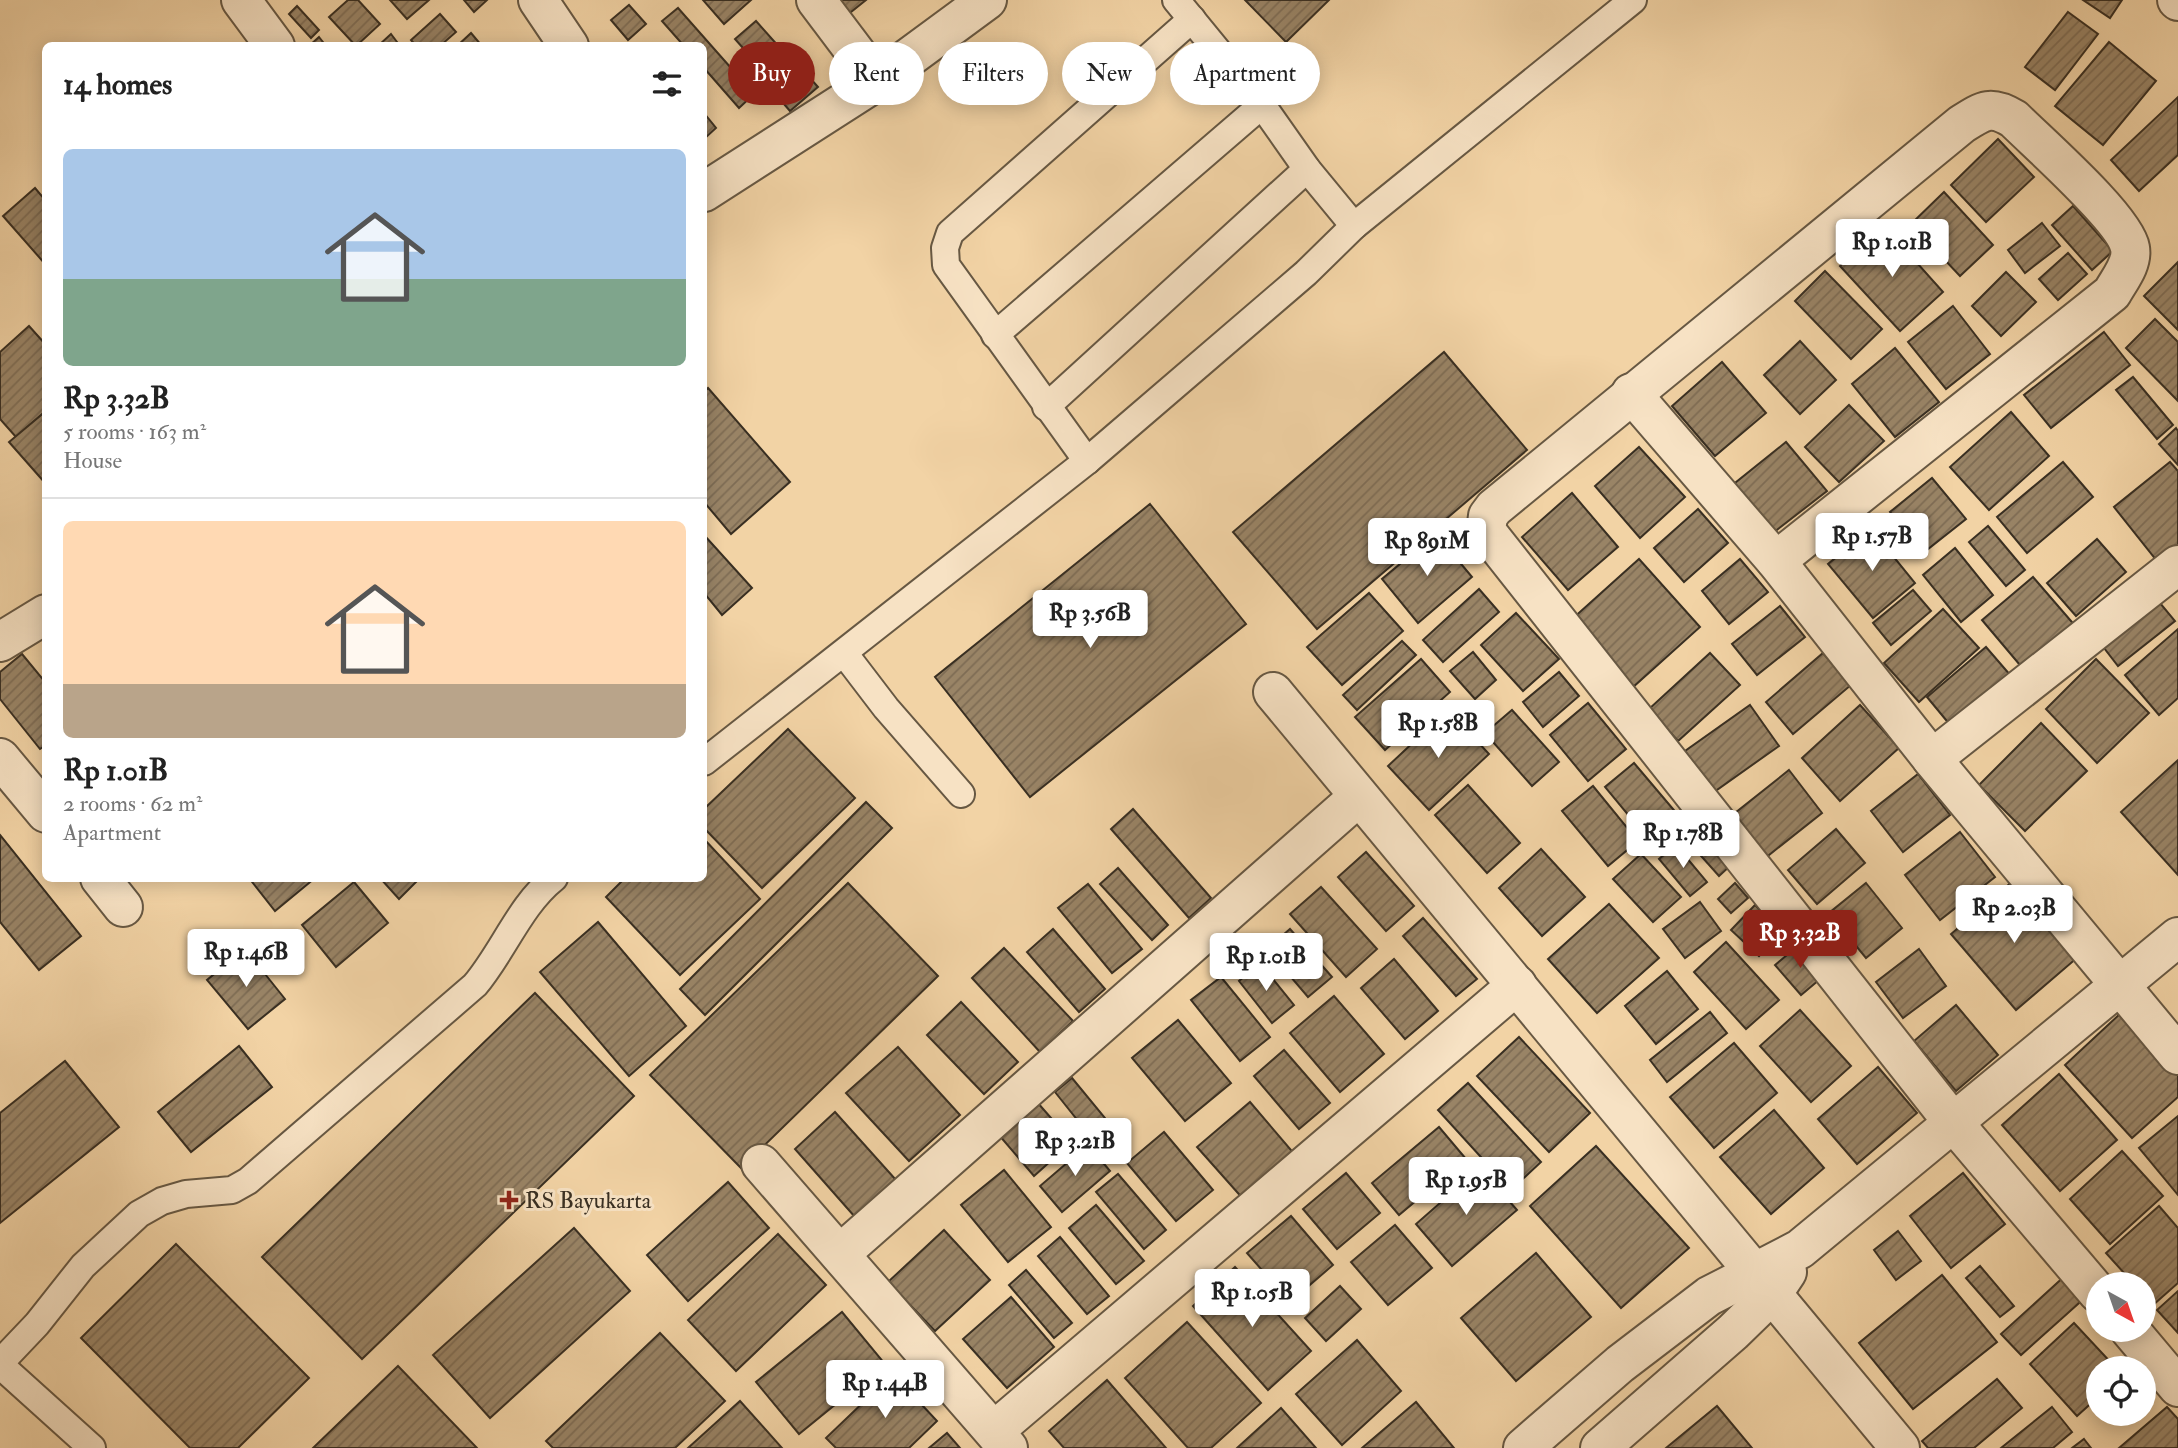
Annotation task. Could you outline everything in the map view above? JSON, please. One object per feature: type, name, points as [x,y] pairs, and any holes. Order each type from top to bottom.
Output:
[{"type":"street","points":[[241,0],[272,42]]},
{"type":"street","points":[[538,0],[566,42]]},
{"type":"street","points":[[816,0],[848,42]]},
{"type":"street","points":[[924,46],[987,0]]},
{"type":"street","points":[[707,190],[838,105]]},
{"type":"street","points":[[1776,561],[2112,293],[2128,266],[2130,248],[2118,223],[2014,119],[1998,110],[1982,112],[1962,124],[1631,393],[1494,508],[1488,516],[1486,531],[1952,1121],[2086,1279]]},
{"type":"street","points":[[1631,393],[1776,561],[1932,759],[2178,1055]]},
{"type":"street","points":[[1932,759],[2178,565]]},
{"type":"street","points":[[0,642],[42,616]]},
{"type":"street","points":[[1273,692],[1357,798],[1517,985],[1900,1448]]},
{"type":"street","points":[[0,758],[42,808]]},
{"type":"street","points":[[840,1254],[1357,798]]},
{"type":"street","points":[[1600,1448],[1800,1249],[2178,937]]},
{"type":"street","points":[[761,1164],[1001,1440],[1517,985]]},
{"type":"street","points":[[1523,1448],[1650,1340],[1709,1296],[1764,1282]]},
{"type":"street","points":[[2140,1342],[2178,1387]]},
{"type":"lane","points":[[707,760],[1087,461],[1306,273],[1354,226],[1633,0]]},
{"type":"lane","points":[[1087,461],[946,265],[945,248],[950,233],[1184,10],[1210,42]]},
{"type":"lane","points":[[995,334],[1262,105],[1307,169],[1354,226]]},
{"type":"lane","points":[[1046,407],[1307,169]]},
{"type":"lane","points":[[844,653],[886,708],[961,794]]},
{"type":"lane","points":[[92,1448],[0,1364],[37,1324],[83,1266],[139,1214],[162,1201],[186,1194],[232,1190],[248,1181],[475,985],[490,968],[534,898],[550,882]]},
{"type":"building","points":[[348,0],[358,0],[380,24],[360,42],[352,42],[329,17]]},
{"type":"building","points":[[390,0],[429,0],[407,19]]},
{"type":"building","points":[[464,0],[487,0],[474,12]]},
{"type":"building","points":[[703,0],[751,0],[724,24]]},
{"type":"building","points":[[818,0],[866,0],[836,24]]},
{"type":"building","points":[[1245,0],[1329,0],[1286,42]]},
{"type":"building","points":[[2083,0],[2122,0],[2110,18]]},
{"type":"building","points":[[629,5],[646,24],[628,40],[611,20]]},
{"type":"building","points":[[297,6],[319,30],[311,38],[289,14]]},
{"type":"building","points":[[678,8],[728,65],[728,95],[707,71],[707,42],[680,42],[662,21]]},
{"type":"building","points":[[2068,12],[2098,34],[2055,90],[2025,67]]},
{"type":"building","points":[[440,14],[456,32],[445,42],[411,40]]},
{"type":"building","points":[[756,21],[775,42],[738,42],[735,39]]},
{"type":"building","points":[[471,33],[479,42],[461,42]]},
{"type":"building","points":[[391,34],[397,42],[382,42]]},
{"type":"building","points":[[2109,42],[2156,81],[2103,145],[2055,106]]},
{"type":"building","points":[[2178,97],[2178,155],[2139,191],[2111,160]]},
{"type":"building","points":[[785,105],[797,105],[790,111]]},
{"type":"building","points":[[707,117],[716,128],[707,136]]},
{"type":"building","points":[[1998,139],[2034,177],[1986,222],[1951,185]]},
{"type":"building","points":[[35,188],[42,196],[42,260],[3,216]]},
{"type":"building","points":[[1944,192],[1993,245],[1960,276],[1911,224]]},
{"type":"building","points":[[2073,206],[2113,251],[2092,270],[2052,225]]},
{"type":"building","points":[[2042,223],[2060,246],[2025,273],[2008,250]]},
{"type":"building","points":[[1884,226],[1943,292],[1900,331],[1840,266]]},
{"type":"building","points":[[2068,253],[2087,274],[2058,300],[2039,279]]},
{"type":"building","points":[[2178,262],[2178,330],[2144,296]]},
{"type":"building","points":[[1825,271],[1882,329],[1851,359],[1795,301]]},
{"type":"building","points":[[2006,272],[2036,302],[2001,336],[1972,306]]},
{"type":"building","points":[[1953,306],[1990,354],[1946,389],[1908,342]]},
{"type":"building","points":[[2155,319],[2178,342],[2178,401],[2126,348]]},
{"type":"building","points":[[29,326],[42,341],[42,414],[16,437],[0,419],[0,352]]},
{"type":"building","points":[[2104,332],[2130,365],[2051,428],[2024,395]]},
{"type":"building","points":[[1800,341],[1836,380],[1800,414],[1764,375]]},
{"type":"building","points":[[1895,348],[1939,402],[1895,437],[1852,384]]},
{"type":"building","points":[[1444,352],[1527,450],[1317,629],[1233,532]]},
{"type":"building","points":[[1722,362],[1766,413],[1715,456],[1672,406]]},
{"type":"building","points":[[2133,377],[2173,425],[2157,439],[2116,390]]},
{"type":"building","points":[[707,389],[790,482],[731,534],[707,506]]},
{"type":"building","points":[[1849,405],[1884,441],[1839,482],[1805,447]]},
{"type":"building","points":[[2011,412],[2049,456],[1989,510],[1950,467]]},
{"type":"building","points":[[42,414],[42,479],[9,442]]},
{"type":"building","points":[[2176,428],[2178,431],[2178,465],[2159,444]]},
{"type":"building","points":[[1786,442],[1827,491],[1769,536],[1730,487]]},
{"type":"building","points":[[1639,447],[1685,497],[1640,538],[1595,486]]},
{"type":"building","points":[[2063,462],[2093,497],[2027,553],[1997,517]]},
{"type":"building","points":[[2170,462],[2178,471],[2178,561],[2165,571],[2114,507]]},
{"type":"building","points":[[1932,478],[1966,519],[1923,553],[1890,512]]},
{"type":"building","points":[[1572,493],[1618,547],[1568,590],[1522,537]]},
{"type":"building","points":[[1150,504],[1246,624],[1030,797],[935,677]]},
{"type":"building","points":[[1698,509],[1728,543],[1684,582],[1654,548]]},
{"type":"building","points":[[1988,526],[2025,570],[2006,586],[1969,542]]},
{"type":"building","points":[[1871,529],[1915,583],[1873,618],[1828,564]]},
{"type":"building","points":[[1436,534],[1472,577],[1418,623],[1382,579]]},
{"type":"building","points":[[707,538],[752,588],[722,615],[707,597]]},
{"type":"building","points":[[2097,539],[2126,572],[2076,616],[2047,583]]},
{"type":"building","points":[[1955,548],[1993,595],[1961,622],[1923,575]]},
{"type":"building","points":[[1639,559],[1700,627],[1632,688],[1571,620]]},
{"type":"building","points":[[1740,559],[1768,592],[1729,624],[1702,591]]},
{"type":"building","points":[[2033,577],[2077,628],[2025,671],[1982,620]]},
{"type":"building","points":[[1479,589],[1499,612],[1443,662],[1423,640]]},
{"type":"building","points":[[1913,590],[1931,611],[1891,645],[1873,623]]},
{"type":"building","points":[[2150,591],[2175,621],[2118,666],[2094,635]]},
{"type":"building","points":[[1369,593],[1403,631],[1342,685],[1307,647]]},
{"type":"building","points":[[1780,606],[1805,637],[1757,675],[1732,644]]},
{"type":"building","points":[[1943,609],[1979,648],[1919,702],[1884,663]]},
{"type":"building","points":[[1516,613],[1559,659],[1523,691],[1481,645]]},
{"type":"building","points":[[2178,629],[2178,698],[2159,715],[2125,675]]},
{"type":"building","points":[[1402,641],[1416,655],[1357,710],[1343,695]]},
{"type":"building","points":[[1986,647],[2011,676],[1951,726],[1927,697]]},
{"type":"building","points":[[1473,652],[1496,680],[1475,699],[1450,671]]},
{"type":"building","points":[[1710,653],[1740,685],[1678,741],[1649,709]]},
{"type":"building","points":[[1823,653],[1851,685],[1793,734],[1766,702]]},
{"type":"building","points":[[22,654],[42,678],[40,749],[0,699],[0,672]]},
{"type":"building","points":[[1421,659],[1450,692],[1385,750],[1355,717]]},
{"type":"building","points":[[2096,659],[2149,713],[2097,763],[2046,709]]},
{"type":"building","points":[[1559,672],[1579,696],[1543,727],[1523,702]]},
{"type":"building","points":[[1588,703],[1626,749],[1588,781],[1550,735]]},
{"type":"building","points":[[1750,705],[1779,746],[1714,792],[1685,751]]},
{"type":"building","points":[[1860,705],[1899,748],[1840,801],[1802,758]]},
{"type":"building","points":[[1448,710],[1489,754],[1429,810],[1388,766]]},
{"type":"building","points":[[1512,710],[1559,762],[1532,786],[1485,733]]},
{"type":"building","points":[[2041,723],[2087,771],[2025,831],[1979,785]]},
{"type":"building","points":[[788,729],[855,798],[762,888],[707,831],[707,806]]},
{"type":"building","points":[[2178,760],[2178,875],[2121,812]]},
{"type":"building","points":[[1634,763],[1678,815],[1649,840],[1605,787]]},
{"type":"building","points":[[1789,770],[1822,813],[1764,859],[1730,817]]},
{"type":"building","points":[[1918,774],[1950,815],[1903,852],[1871,811]]},
{"type":"building","points":[[1468,785],[1520,843],[1487,873],[1435,815]]},
{"type":"building","points":[[1593,786],[1638,841],[1608,866],[1562,811]]},
{"type":"building","points":[[866,802],[892,828],[705,1015],[680,989]]},
{"type":"building","points":[[1133,809],[1211,898],[1189,918],[1111,829]]},
{"type":"building","points":[[1836,829],[1865,863],[1817,904],[1788,870]]},
{"type":"building","points":[[1960,832],[1995,877],[1940,920],[1905,875]]},
{"type":"building","points":[[0,835],[81,936],[39,970],[0,922]]},
{"type":"building","points":[[1706,837],[1731,865],[1719,876],[1694,848]]},
{"type":"building","points":[[707,842],[760,899],[680,975],[606,897],[621,882],[707,882]]},
{"type":"building","points":[[1676,845],[1707,882],[1690,896],[1659,859]]},
{"type":"building","points":[[1541,849],[1585,897],[1542,936],[1499,888]]},
{"type":"building","points":[[1366,852],[1414,906],[1386,931],[1338,877]]},
{"type":"building","points":[[1641,854],[1681,897],[1653,922],[1613,879]]},
{"type":"building","points":[[1118,868],[1168,925],[1152,940],[1100,884]]},
{"type":"building","points":[[2013,881],[2078,957],[2016,1010],[1951,934]]},
{"type":"building","points":[[252,882],[310,882],[275,911]]},
{"type":"building","points":[[354,882],[388,923],[336,967],[302,925]]},
{"type":"building","points":[[384,882],[416,882],[399,899]]},
{"type":"building","points":[[848,883],[938,976],[741,1168],[650,1075]]},
{"type":"building","points":[[1735,883],[1748,898],[1731,913],[1718,899]]},
{"type":"building","points":[[1866,883],[1902,928],[1866,958],[1829,913]]},
{"type":"building","points":[[1088,884],[1142,949],[1112,973],[1058,908]]},
{"type":"building","points":[[1321,887],[1377,949],[1346,977],[1290,914]]},
{"type":"building","points":[[1700,902],[1721,931],[1685,958],[1663,929]]},
{"type":"building","points":[[1609,904],[1659,958],[1597,1013],[1548,959]]},
{"type":"building","points":[[1755,905],[1782,932],[1759,956],[1731,930]]},
{"type":"building","points":[[1423,918],[1477,979],[1456,996],[1403,936]]},
{"type":"building","points":[[598,922],[686,1026],[629,1076],[540,972]]},
{"type":"building","points":[[1053,929],[1105,989],[1079,1012],[1027,952]]},
{"type":"building","points":[[1290,929],[1332,977],[1308,997],[1267,949]]},
{"type":"building","points":[[1726,942],[1779,1000],[1746,1029],[1694,972]]},
{"type":"building","points":[[1799,945],[1825,975],[1801,995],[1775,965]]},
{"type":"building","points":[[1004,948],[1073,1021],[1040,1052],[972,978]]},
{"type":"building","points":[[245,949],[285,999],[248,1029],[207,980]]},
{"type":"building","points":[[1919,949],[1946,986],[1903,1018],[1876,982]]},
{"type":"building","points":[[1394,959],[1438,1011],[1405,1039],[1361,988]]},
{"type":"building","points":[[1260,963],[1294,1005],[1272,1023],[1239,981]]},
{"type":"building","points":[[1667,971],[1698,1009],[1656,1044],[1625,1006]]},
{"type":"building","points":[[1221,977],[1270,1037],[1240,1061],[1191,1000]]},
{"type":"building","points":[[535,993],[634,1096],[362,1359],[262,1257]]},
{"type":"building","points":[[1334,996],[1384,1054],[1340,1092],[1290,1033]]},
{"type":"building","points":[[961,1002],[1018,1062],[984,1094],[927,1035]]},
{"type":"building","points":[[1956,1005],[1998,1055],[1956,1091],[1914,1041]]},
{"type":"building","points":[[1800,1010],[1851,1066],[1811,1102],[1760,1046]]},
{"type":"building","points":[[1710,1012],[1727,1033],[1667,1082],[1650,1060]]},
{"type":"building","points":[[2122,1012],[2178,1072],[2178,1097],[2132,1138],[2065,1065]]},
{"type":"building","points":[[1178,1020],[1231,1083],[1185,1121],[1132,1058]]},
{"type":"building","points":[[1519,1037],[1590,1113],[1549,1152],[1477,1076]]},
{"type":"building","points":[[1734,1043],[1777,1093],[1714,1148],[1670,1097]]},
{"type":"building","points":[[239,1046],[272,1087],[191,1152],[158,1112]]},
{"type":"building","points":[[898,1047],[960,1115],[909,1161],[846,1093]]},
{"type":"building","points":[[1284,1050],[1330,1103],[1299,1129],[1254,1076]]},
{"type":"building","points":[[65,1061],[119,1127],[0,1223],[0,1113]]},
{"type":"building","points":[[1878,1067],[1917,1113],[1857,1164],[1818,1119]]},
{"type":"building","points":[[2059,1074],[2117,1140],[2060,1191],[2002,1125]]},
{"type":"building","points":[[1072,1078],[1105,1118],[1087,1132],[1055,1092]]},
{"type":"building","points":[[1468,1083],[1541,1162],[1511,1190],[1438,1110]]},
{"type":"building","points":[[1037,1102],[1072,1142],[1034,1176],[999,1135]]},
{"type":"building","points":[[1250,1102],[1296,1156],[1245,1201],[1197,1147]]},
{"type":"building","points":[[1774,1110],[1824,1168],[1771,1214],[1720,1157]]},
{"type":"building","points":[[835,1112],[896,1180],[855,1217],[795,1149]]},
{"type":"building","points":[[2178,1116],[2178,1195],[2139,1148]]},
{"type":"building","points":[[1439,1127],[1466,1159],[1399,1215],[1372,1183]]},
{"type":"building","points":[[1164,1132],[1213,1190],[1176,1221],[1127,1163]]},
{"type":"building","points":[[1088,1145],[1110,1171],[1062,1212],[1040,1186]]},
{"type":"building","points":[[1596,1146],[1689,1248],[1621,1308],[1530,1206]]},
{"type":"building","points":[[2122,1151],[2163,1196],[2110,1244],[2070,1199]]},
{"type":"building","points":[[1480,1168],[1517,1210],[1452,1266],[1416,1224]]},
{"type":"building","points":[[1004,1170],[1051,1227],[1008,1262],[961,1205]]},
{"type":"building","points":[[1346,1173],[1380,1213],[1337,1249],[1303,1209]]},
{"type":"building","points":[[1963,1173],[2005,1224],[1951,1268],[1910,1216]]},
{"type":"building","points":[[1118,1174],[1166,1230],[1144,1249],[1096,1192]]},
{"type":"building","points":[[728,1182],[769,1228],[688,1301],[647,1255]]},
{"type":"building","points":[[1096,1205],[1144,1261],[1116,1284],[1069,1228]]},
{"type":"building","points":[[2159,1206],[2178,1228],[2178,1283],[2156,1302],[2156,1272],[2123,1272],[2106,1253]]},
{"type":"building","points":[[1291,1216],[1333,1265],[1290,1302],[1247,1253]]},
{"type":"building","points":[[1395,1225],[1432,1268],[1388,1305],[1351,1262]]},
{"type":"building","points":[[574,1228],[630,1291],[490,1418],[433,1355]]},
{"type":"building","points":[[944,1230],[990,1280],[935,1331],[888,1282]]},
{"type":"building","points":[[1898,1231],[1921,1261],[1896,1280],[1874,1250]]},
{"type":"building","points":[[778,1234],[826,1285],[736,1371],[688,1320]]},
{"type":"building","points":[[1060,1237],[1109,1296],[1087,1314],[1038,1256]]},
{"type":"building","points":[[176,1244],[309,1378],[238,1448],[190,1448],[81,1338]]},
{"type":"building","points":[[1536,1253],[1591,1317],[1516,1381],[1461,1318]]},
{"type":"building","points":[[1980,1266],[2014,1306],[2000,1317],[1966,1278]]},
{"type":"building","points":[[1235,1267],[1311,1351],[1268,1390],[1193,1306]]},
{"type":"building","points":[[1026,1270],[1072,1323],[1054,1338],[1009,1285]]},
{"type":"building","points":[[2067,1274],[2086,1295],[2021,1355],[2001,1334]]},
{"type":"building","points":[[1942,1275],[1997,1342],[1913,1409],[1859,1343]]},
{"type":"building","points":[[1340,1286],[1361,1309],[1326,1341],[1305,1318]]},
{"type":"building","points":[[2178,1291],[2178,1333],[2157,1310]]},
{"type":"building","points":[[1011,1297],[1054,1347],[1007,1388],[963,1339]]},
{"type":"building","points":[[842,1312],[885,1364],[799,1434],[756,1382]]},
{"type":"building","points":[[1187,1322],[1261,1403],[1211,1448],[1188,1448],[1125,1378]]},
{"type":"building","points":[[2074,1323],[2086,1336],[2086,1342],[2092,1342],[2105,1356],[2086,1356],[2086,1408],[2077,1416],[2030,1364]]},
{"type":"building","points":[[660,1333],[725,1401],[675,1448],[553,1448],[546,1441]]},
{"type":"building","points":[[1357,1340],[1401,1391],[1342,1445],[1296,1394]]},
{"type":"building","points":[[398,1366],[477,1448],[313,1448]]},
{"type":"building","points":[[893,1374],[937,1421],[909,1448],[836,1448],[826,1438]]},
{"type":"building","points":[[1997,1379],[2022,1408],[1974,1448],[1928,1448],[1922,1441]]},
{"type":"building","points":[[1107,1380],[1166,1448],[1064,1448],[1049,1431]]},
{"type":"building","points":[[740,1401],[782,1448],[688,1448]]},
{"type":"building","points":[[1416,1402],[1454,1448],[1362,1448]]},
{"type":"building","points":[[1717,1406],[1752,1448],[1666,1448]]},
{"type":"building","points":[[2052,1407],[2072,1432],[2053,1448],[2001,1448]]},
{"type":"building","points":[[2167,1407],[2178,1419],[2178,1448],[2119,1448],[2145,1426],[2156,1426],[2156,1416]]},
{"type":"building","points":[[1281,1408],[1316,1448],[1237,1448]]},
{"type":"building","points":[[947,1433],[960,1448],[929,1448]]},
{"type":"building","points":[[2084,1439],[2091,1448],[2072,1448]]},
{"type":"place","name":"RS Bayukarta","points":[[509,1200]]}]
